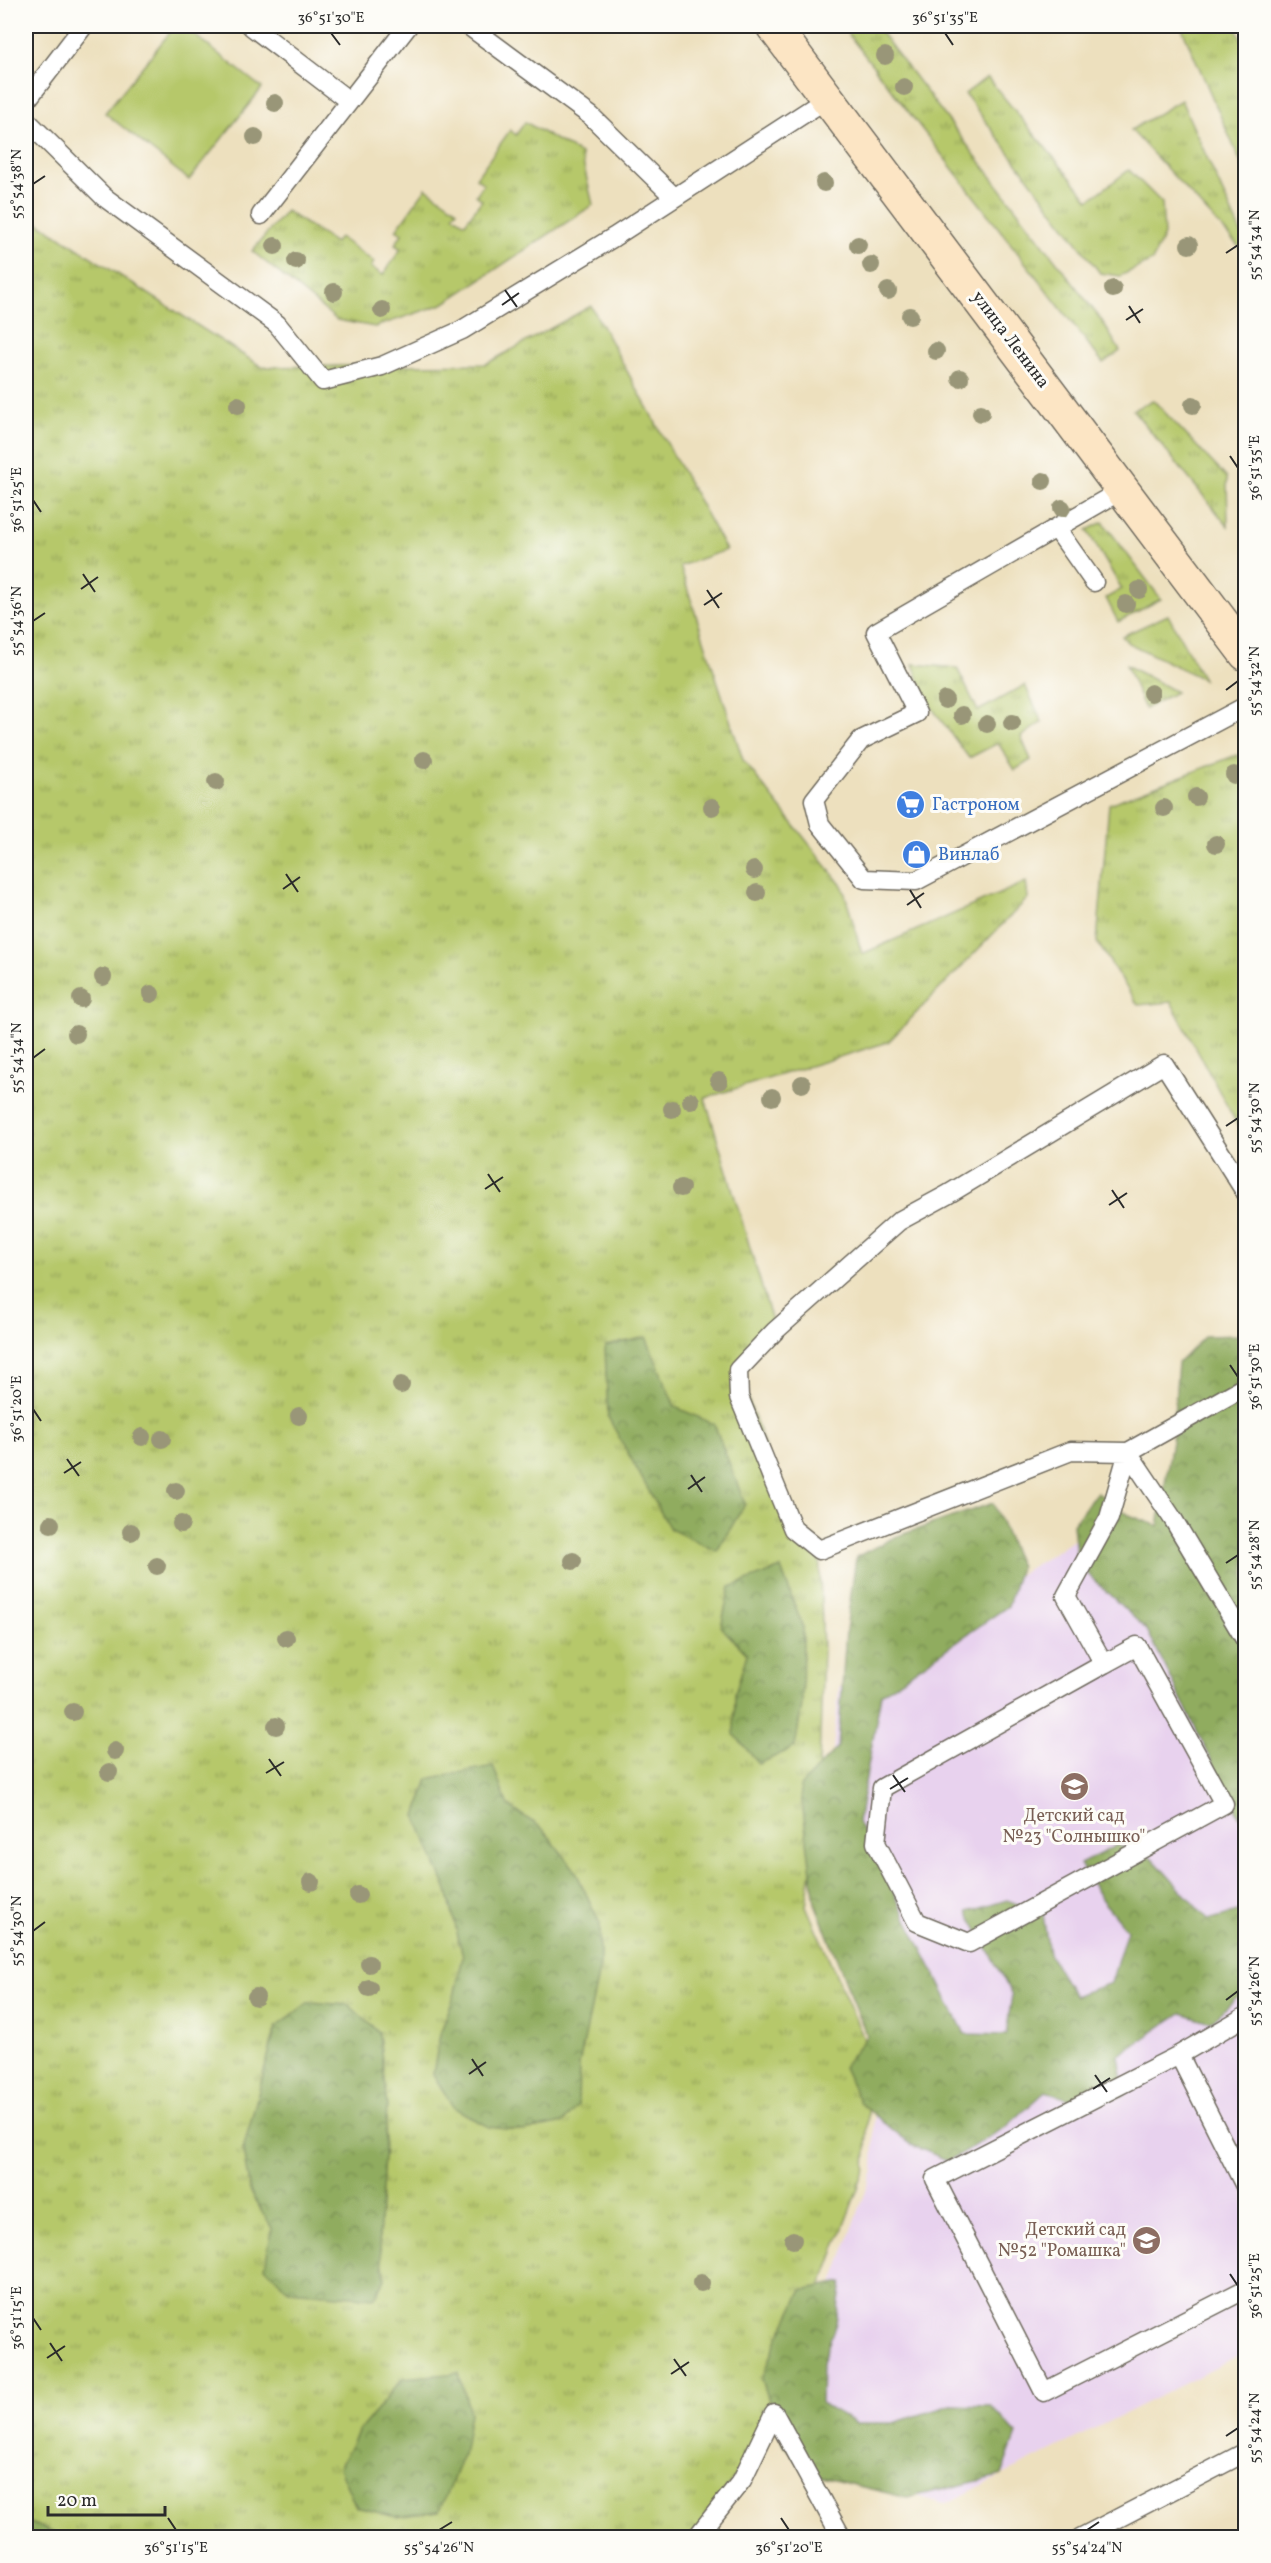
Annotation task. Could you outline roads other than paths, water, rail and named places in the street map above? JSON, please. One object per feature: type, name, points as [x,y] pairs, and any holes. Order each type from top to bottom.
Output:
[{"type":"main road","name":"улица Ленина","points":[[773,26],[1245,654]]},
{"type":"lane","points":[[250,26],[349,101]]},
{"type":"lane","points":[[261,215],[408,26]]},
{"type":"lane","points":[[469,26],[591,116],[674,196]]},
{"type":"lane","points":[[26,101],[82,28]]},
{"type":"lane","points":[[26,120],[104,197],[277,324],[323,381],[382,366],[462,330],[614,237],[828,98]]},
{"type":"lane","points":[[1122,490],[876,632],[916,713],[861,740],[814,800],[820,824],[864,879],[916,881],[1245,706]]},
{"type":"lane","points":[[1056,528],[1094,582]]},
{"type":"lane","points":[[1245,1193],[1164,1064],[899,1221],[775,1331],[738,1370],[739,1398],[793,1529],[819,1550],[1071,1451],[1128,1452],[1245,1386]]},
{"type":"lane","points":[[1128,1452],[1173,1519],[1245,1641]]},
{"type":"lane","points":[[1104,1664],[1066,1596],[1109,1518],[1128,1452]]},
{"type":"lane","points":[[1137,1646],[1224,1804],[969,1943],[917,1922],[876,1843],[882,1788],[1104,1664],[1137,1646]]},
{"type":"lane","points":[[1245,2016],[1179,2055],[935,2179],[1044,2392],[1245,2289]]},
{"type":"lane","points":[[1179,2055],[1245,2188]]},
{"type":"lane","points":[[696,2538],[742,2480],[774,2413],[842,2538]]},
{"type":"lane","points":[[1080,2538],[1245,2452]]},
{"type":"place","name":"Гастроном","points":[[911,805]]},
{"type":"place","name":"Винлаб","points":[[917,855]]},
{"type":"place","name":"Детский сад №23 \"Солнышко\"","points":[[1074,1787]]},
{"type":"place","name":"Детский сад №52 \"Ромашка\"","points":[[1147,2240]]}]
